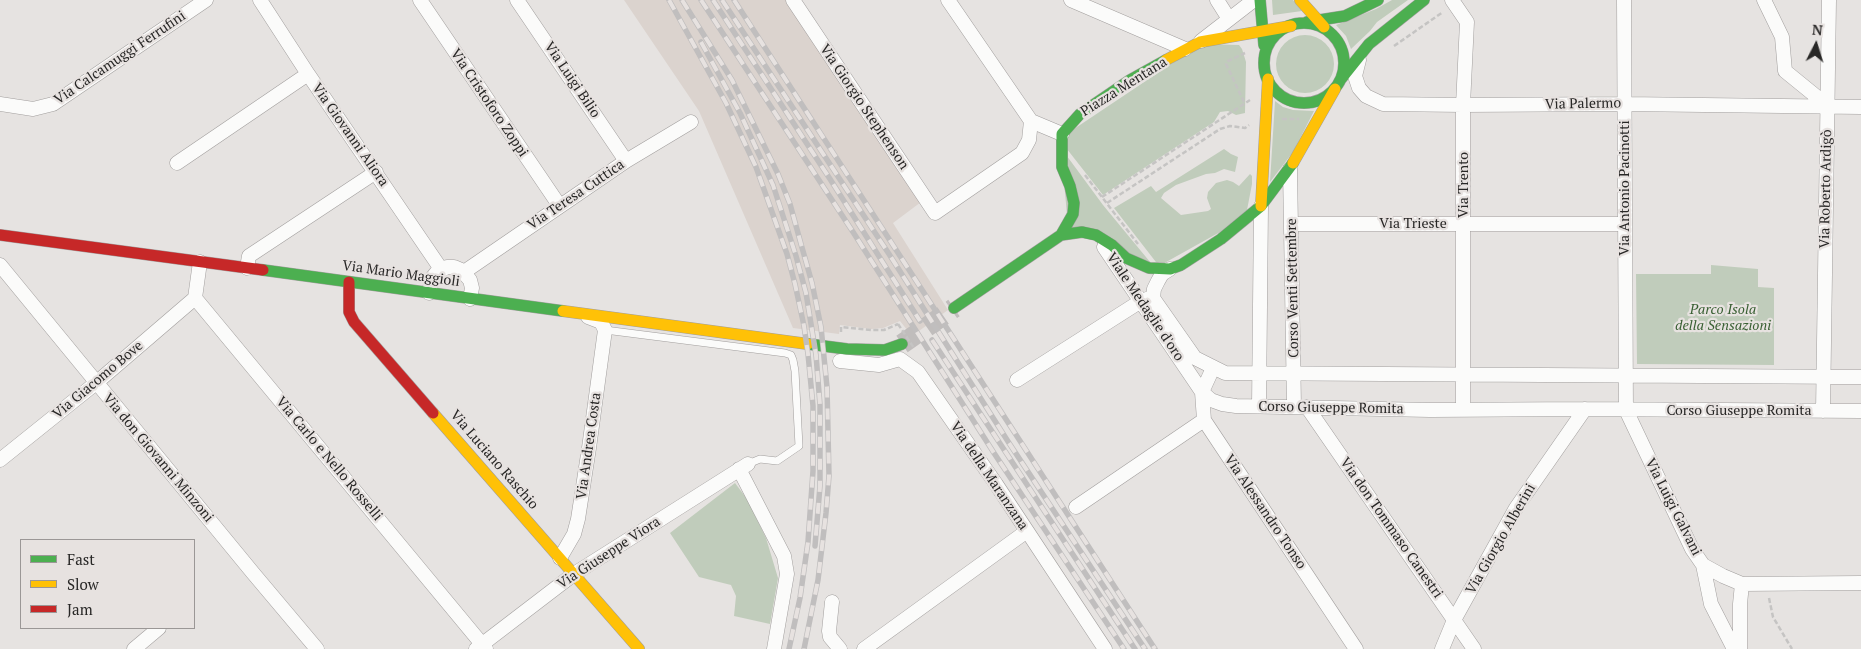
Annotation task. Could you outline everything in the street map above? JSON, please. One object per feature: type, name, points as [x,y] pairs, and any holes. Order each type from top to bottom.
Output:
[{"type":"street","name":"Via Calcamuggi Ferrufini","points":[[0,104],[33,109],[53,104],[206,0]]},
{"type":"street","name":"Via Giovanni Aliora","points":[[260,0],[441,269]]},
{"type":"street","name":"Via Cristoforo Zoppi","points":[[420,0],[559,205]]},
{"type":"street","name":"Via Luigi Bilio","points":[[517,0],[626,161]]},
{"type":"street","name":"Via Giorgio Stephenson","points":[[793,0],[934,213],[1022,153],[1029,140],[1031,121]]},
{"type":"street","points":[[948,0],[1031,121],[1062,134],[1060,150],[1062,167],[1070,186],[1074,203],[1072,217],[1061,235],[954,308]]},
{"type":"street","points":[[1071,0],[1185,49]]},
{"type":"street","points":[[1217,0],[1229,19]]},
{"type":"street","name":"Piazza Mentana","points":[[1062,134],[1073,120],[1089,107],[1130,80],[1200,42],[1254,0]]},
{"type":"street","points":[[1259,406],[1261,206],[1268,79],[1260,0]]},
{"type":"street","points":[[1061,235],[1079,232],[1096,235],[1112,245],[1126,258],[1142,266],[1170,269],[1184,263],[1221,239],[1261,206],[1290,169],[1338,84],[1344,69],[1344,54],[1339,44],[1300,0]]},
{"type":"street","points":[[1265,60],[1272,41],[1280,32],[1291,26],[1345,16],[1378,0]]},
{"type":"street","points":[[1268,79],[1277,92],[1295,102],[1307,103],[1318,101],[1327,96],[1338,84],[1369,44],[1424,0]]},
{"type":"street","name":"Via Trento","points":[[1452,0],[1467,22],[1464,105],[1463,375]]},
{"type":"street","name":"Via Antonio Pacinotti","points":[[1624,0],[1626,376]]},
{"type":"street","points":[[1764,0],[1782,37],[1785,71],[1828,106]]},
{"type":"street","name":"Via Roberto Ardigò","points":[[1824,377],[1829,0]]},
{"type":"street","points":[[1302,23],[1318,26],[1333,35]]},
{"type":"street","name":"Piazza Mentana","points":[[1200,42],[1291,26]]},
{"type":"street","name":"Via Palermo","points":[[1369,44],[1358,64],[1356,76],[1359,88],[1366,96],[1383,104],[1861,106]]},
{"type":"street","points":[[178,163],[308,74]]},
{"type":"street","name":"Via Teresa Cuttica","points":[[464,272],[559,205],[626,161],[691,122]]},
{"type":"street","name":"Corso Venti Settembre","points":[[1290,169],[1294,374],[1301,406]]},
{"type":"street","points":[[247,268],[248,256],[376,172]]},
{"type":"street","name":"Via Trieste","points":[[1292,224],[1624,224]]},
{"type":"street","name":"Viale Medaglie d'oro","points":[[1079,232],[1091,235],[1103,246],[1195,358],[1213,368]]},
{"type":"street","name":"Via Mario Maggioli","points":[[0,235],[799,343],[867,351],[885,350],[902,344]]},
{"type":"street","points":[[195,298],[200,262]]},
{"type":"street","name":"Via don Giovanni Minzoni","points":[[0,265],[318,649]]},
{"type":"street","points":[[428,293],[432,278],[441,269],[454,267],[464,272],[470,280],[472,288],[470,299]]},
{"type":"street","name":"Viale Medaglie d'oro","points":[[1147,299],[1162,274],[1170,269]]},
{"type":"street","name":"Via Luciano Raschio","points":[[350,282],[349,312],[354,322],[639,649]]},
{"type":"street","name":"Via Giacomo Bove","points":[[0,460],[96,383],[195,298]]},
{"type":"street","name":"Via Carlo e Nello Rosselli","points":[[195,298],[481,647]]},
{"type":"street","points":[[1017,380],[1147,299]]},
{"type":"street","name":"Viale Medaglie d'oro","points":[[1147,299],[1202,392]]},
{"type":"street","points":[[568,312],[598,321],[602,323],[604,330]]},
{"type":"street","name":"Via Andrea Costa","points":[[560,558],[574,534],[578,519],[590,448],[604,330]]},
{"type":"street","name":"Via della Maranzana","points":[[840,361],[879,365],[900,359],[918,372],[1105,649]]},
{"type":"street","points":[[1213,368],[1224,373],[1260,374],[1861,377]]},
{"type":"street","name":"Via Alessandro Tonso","points":[[1213,368],[1202,392],[1204,420],[1356,649]]},
{"type":"street","points":[[1463,375],[1463,410]]},
{"type":"street","points":[[1626,376],[1626,410]]},
{"type":"street","name":"Corso Giuseppe Romita","points":[[1823,411],[1824,377]]},
{"type":"street","name":"Corso Giuseppe Romita","points":[[1202,392],[1212,400],[1236,406],[1463,410],[1861,411]]},
{"type":"street","name":"Via don Tommaso Canestri","points":[[1301,406],[1474,649]]},
{"type":"street","name":"Via Giorgio Alberini","points":[[1442,649],[1454,620],[1516,508],[1585,409]]},
{"type":"street","name":"Via Luigi Galvani","points":[[1626,410],[1692,549],[1703,565],[1742,584],[1861,584]]},
{"type":"street","points":[[1076,507],[1204,420]]},
{"type":"street","points":[[743,466],[784,556],[787,574],[774,649]]},
{"type":"street","name":"Via Giuseppe Viora","points":[[481,647],[574,574],[743,466]]},
{"type":"street","points":[[864,649],[1027,532]]},
{"type":"street","points":[[1703,565],[1711,604],[1734,649]]},
{"type":"street","points":[[1740,649],[1742,584]]},
{"type":"street","points":[[832,602],[830,637],[840,649]]},
{"type":"street","points":[[134,649],[159,629]]},
{"type":"lane","points":[[604,330],[791,355],[795,371],[799,446],[778,460],[760,458],[743,466]]},
{"type":"path","points":[[1245,103],[1226,64],[1228,61],[1246,52]]},
{"type":"path","points":[[1102,198],[1250,100]]},
{"type":"path","points":[[1276,120],[1301,119]]},
{"type":"path","points":[[1107,203],[1212,134],[1227,127],[1247,128],[1254,120]]},
{"type":"path","points":[[1208,127],[1212,134]]},
{"type":"path","points":[[1089,180],[1140,247]]},
{"type":"path","points":[[896,330],[870,334],[841,332],[841,327],[884,330],[898,324],[914,348]]},
{"type":"path","points":[[1766,584],[1773,617],[1792,649]]},
{"type":"shaded area","points":[[624,0],[786,0],[921,202],[893,223],[948,310],[912,336],[900,321],[883,328],[871,329],[840,325],[839,334],[793,328],[699,111]]},
{"type":"green space","points":[[1272,0],[1293,0],[1302,11],[1273,15]]},
{"type":"green space","points":[[1392,0],[1408,0],[1377,22],[1351,49],[1346,36],[1336,25],[1376,9]]},
{"type":"green space","points":[[1299,35],[1311,35],[1326,43],[1334,58],[1334,70],[1326,85],[1311,93],[1299,93],[1284,85],[1276,70],[1276,58],[1284,43]]},
{"type":"green space","points":[[1201,44],[1239,45],[1242,49],[1246,62],[1245,113],[1236,115],[1228,111],[1220,112],[1214,122],[1103,195],[1063,144],[1065,135]]},
{"type":"green space","points":[[1275,101],[1283,107],[1293,110],[1314,111],[1293,152],[1270,182]]},
{"type":"green space","points":[[1061,148],[1103,205],[1155,268],[1068,226]]},
{"type":"green space","points":[[1224,149],[1238,157],[1235,172],[1224,169],[1206,174],[1176,185],[1164,193],[1161,198],[1181,215],[1208,211],[1211,209],[1207,198],[1208,192],[1216,183],[1227,180],[1239,186],[1250,174],[1252,176],[1252,184],[1247,210],[1220,232],[1159,266],[1114,208],[1151,186],[1156,192]]},
{"type":"green space","name":"Parco Isola della Sensazioni","points":[[1711,265],[1758,269],[1758,287],[1774,288],[1774,365],[1637,364],[1636,274],[1711,274]]},
{"type":"green space","points":[[735,483],[747,499],[766,538],[778,578],[770,624],[734,616],[736,596],[731,585],[699,577],[670,533]]},
{"type":"tunnel","points":[[902,344],[954,308]]},
{"type":"railway","points":[[669,0],[726,103],[756,167],[787,254],[804,326],[813,406],[813,471],[808,542],[800,598],[789,649]]},
{"type":"railway","points":[[682,0],[732,80],[778,174],[790,204],[812,283],[821,327],[827,387],[829,476],[818,580],[804,649]]},
{"type":"railway","points":[[701,0],[853,232],[994,453],[1124,649]]},
{"type":"railway","points":[[713,0],[920,321]]},
{"type":"railway","points":[[722,0],[1145,649]]},
{"type":"railway","points":[[734,0],[1155,649]]},
{"type":"railway","points":[[701,42],[740,113],[773,185],[806,293],[816,355],[820,405],[820,486],[815,546]]},
{"type":"railway","points":[[932,340],[1135,649]]},
{"type":"traffic: fast","points":[[1260,0],[1264,45]]},
{"type":"traffic: fast","points":[[1307,22],[1345,16],[1378,0]]},
{"type":"traffic: fast","points":[[1341,79],[1369,44],[1424,0]]},
{"type":"traffic: fast","points":[[1304,23],[1319,26],[1332,35],[1341,48],[1344,63],[1341,78],[1332,91],[1319,100],[1304,103],[1289,100],[1276,91],[1267,78],[1264,63],[1267,48],[1276,35],[1289,26],[1304,23]]},
{"type":"traffic: fast","points":[[954,308],[1061,235],[1073,214],[1074,203],[1070,186],[1062,167],[1062,134],[1080,114],[1130,80],[1166,60]]},
{"type":"traffic: fast","points":[[1061,235],[1082,232],[1096,235],[1112,245],[1126,258],[1149,268],[1170,269],[1181,265],[1221,239],[1261,206],[1293,163]]},
{"type":"traffic: fast","points":[[263,270],[563,311]]},
{"type":"traffic: fast","points":[[808,344],[847,349],[885,350],[902,344]]},
{"type":"traffic: slow","points":[[1300,0],[1324,27]]},
{"type":"traffic: slow","points":[[1166,60],[1200,42],[1291,26]]},
{"type":"traffic: slow","points":[[1261,206],[1268,79]]},
{"type":"traffic: slow","points":[[1293,163],[1335,89]]},
{"type":"traffic: slow","points":[[563,311],[808,344]]},
{"type":"traffic: slow","points":[[433,413],[639,649]]},
{"type":"traffic: jam","points":[[0,235],[263,270]]},
{"type":"traffic: jam","points":[[349,282],[349,312],[354,322],[433,413]]}]
